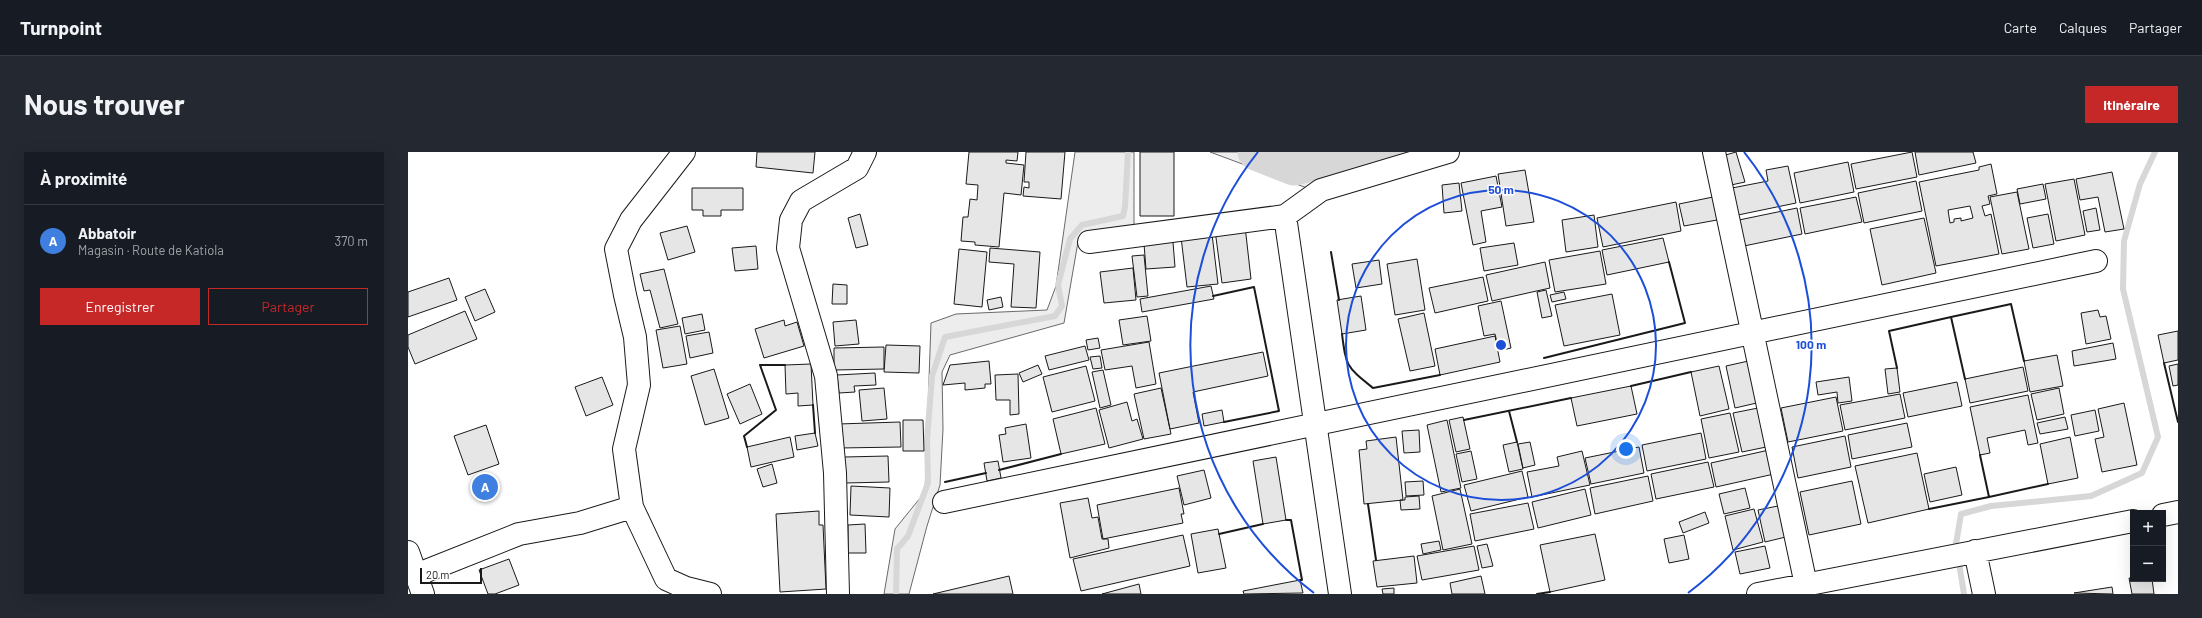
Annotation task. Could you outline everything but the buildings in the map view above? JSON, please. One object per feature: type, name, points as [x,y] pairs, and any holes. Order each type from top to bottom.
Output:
[{"type":"main road","points":[[684,152],[631,220],[616,249],[624,295],[635,337],[639,385],[624,449],[632,507],[666,579],[686,588],[710,594]]},
{"type":"main road","points":[[838,594],[835,473],[826,376],[788,248],[791,220],[801,201],[857,168],[865,152]]},
{"type":"main road","points":[[1089,242],[1285,216],[1321,190],[1448,152]]},
{"type":"main road","points":[[1714,152],[1806,585]]},
{"type":"main road","points":[[1285,216],[1340,594]]},
{"type":"main road","points":[[944,502],[2096,261]]},
{"type":"main road","points":[[408,552],[420,585],[519,534],[580,523],[632,507]]},
{"type":"main road","points":[[1758,594],[2130,522]]},
{"type":"main road","points":[[1975,552],[1984,594]]},
{"type":"shaded area","points":[[1075,152],[1134,152],[1134,225],[1078,242],[1064,323],[950,355],[942,372],[943,429],[940,485],[927,526],[909,594],[884,594],[895,529],[925,492],[931,323],[956,314],[1047,310],[1056,286]]},
{"type":"shaded area","points":[[1210,152],[1430,152],[1307,188]]},
{"type":"waterway","points":[[896,594],[897,549],[908,536],[928,483],[927,440],[932,376],[945,337],[1055,316],[1062,306],[1058,285],[1070,239],[1082,225],[1123,216],[1125,207],[1128,152]]},
{"type":"waterway","points":[[1256,152],[1294,167],[1341,156],[1390,154],[1394,152]]},
{"type":"waterway","points":[[1964,594],[1956,544],[1961,514],[1991,506],[2091,496],[2142,473],[2158,437],[2123,289],[2124,241],[2140,184],[2155,152]]},
{"type":"wall","points":[[1331,252],[1339,300]]},
{"type":"wall","points":[[1544,358],[1685,323],[1669,262]]},
{"type":"wall","points":[[1213,296],[1254,287],[1279,411],[1224,422]]},
{"type":"wall","points":[[1965,379],[1951,317],[2011,304],[2024,361]]},
{"type":"wall","points":[[1897,368],[1889,331],[1951,317]]},
{"type":"wall","points":[[1342,334],[1349,366],[1373,388],[1440,375]]},
{"type":"wall","points":[[2164,363],[2178,422]]},
{"type":"wall","points":[[747,447],[744,436],[776,410],[760,365],[785,365]]},
{"type":"wall","points":[[1631,386],[1691,372]]},
{"type":"wall","points":[[1464,420],[1571,398]]},
{"type":"wall","points":[[813,405],[815,433]]},
{"type":"wall","points":[[1509,411],[1517,442]]},
{"type":"wall","points":[[999,470],[1061,454]]},
{"type":"wall","points":[[1929,509],[1989,497],[1980,455]]},
{"type":"wall","points":[[945,482],[986,473]]},
{"type":"wall","points":[[1989,497],[2048,484]]},
{"type":"wall","points":[[1368,504],[1376,560]]},
{"type":"wall","points":[[1286,520],[1291,520],[1302,580],[1300,580]]},
{"type":"wall","points":[[1219,534],[1263,524]]},
{"type":"wall","points":[[1537,594],[1550,592]]},
{"type":"place","name":"Abbatoir","points":[[485,487]]}]
